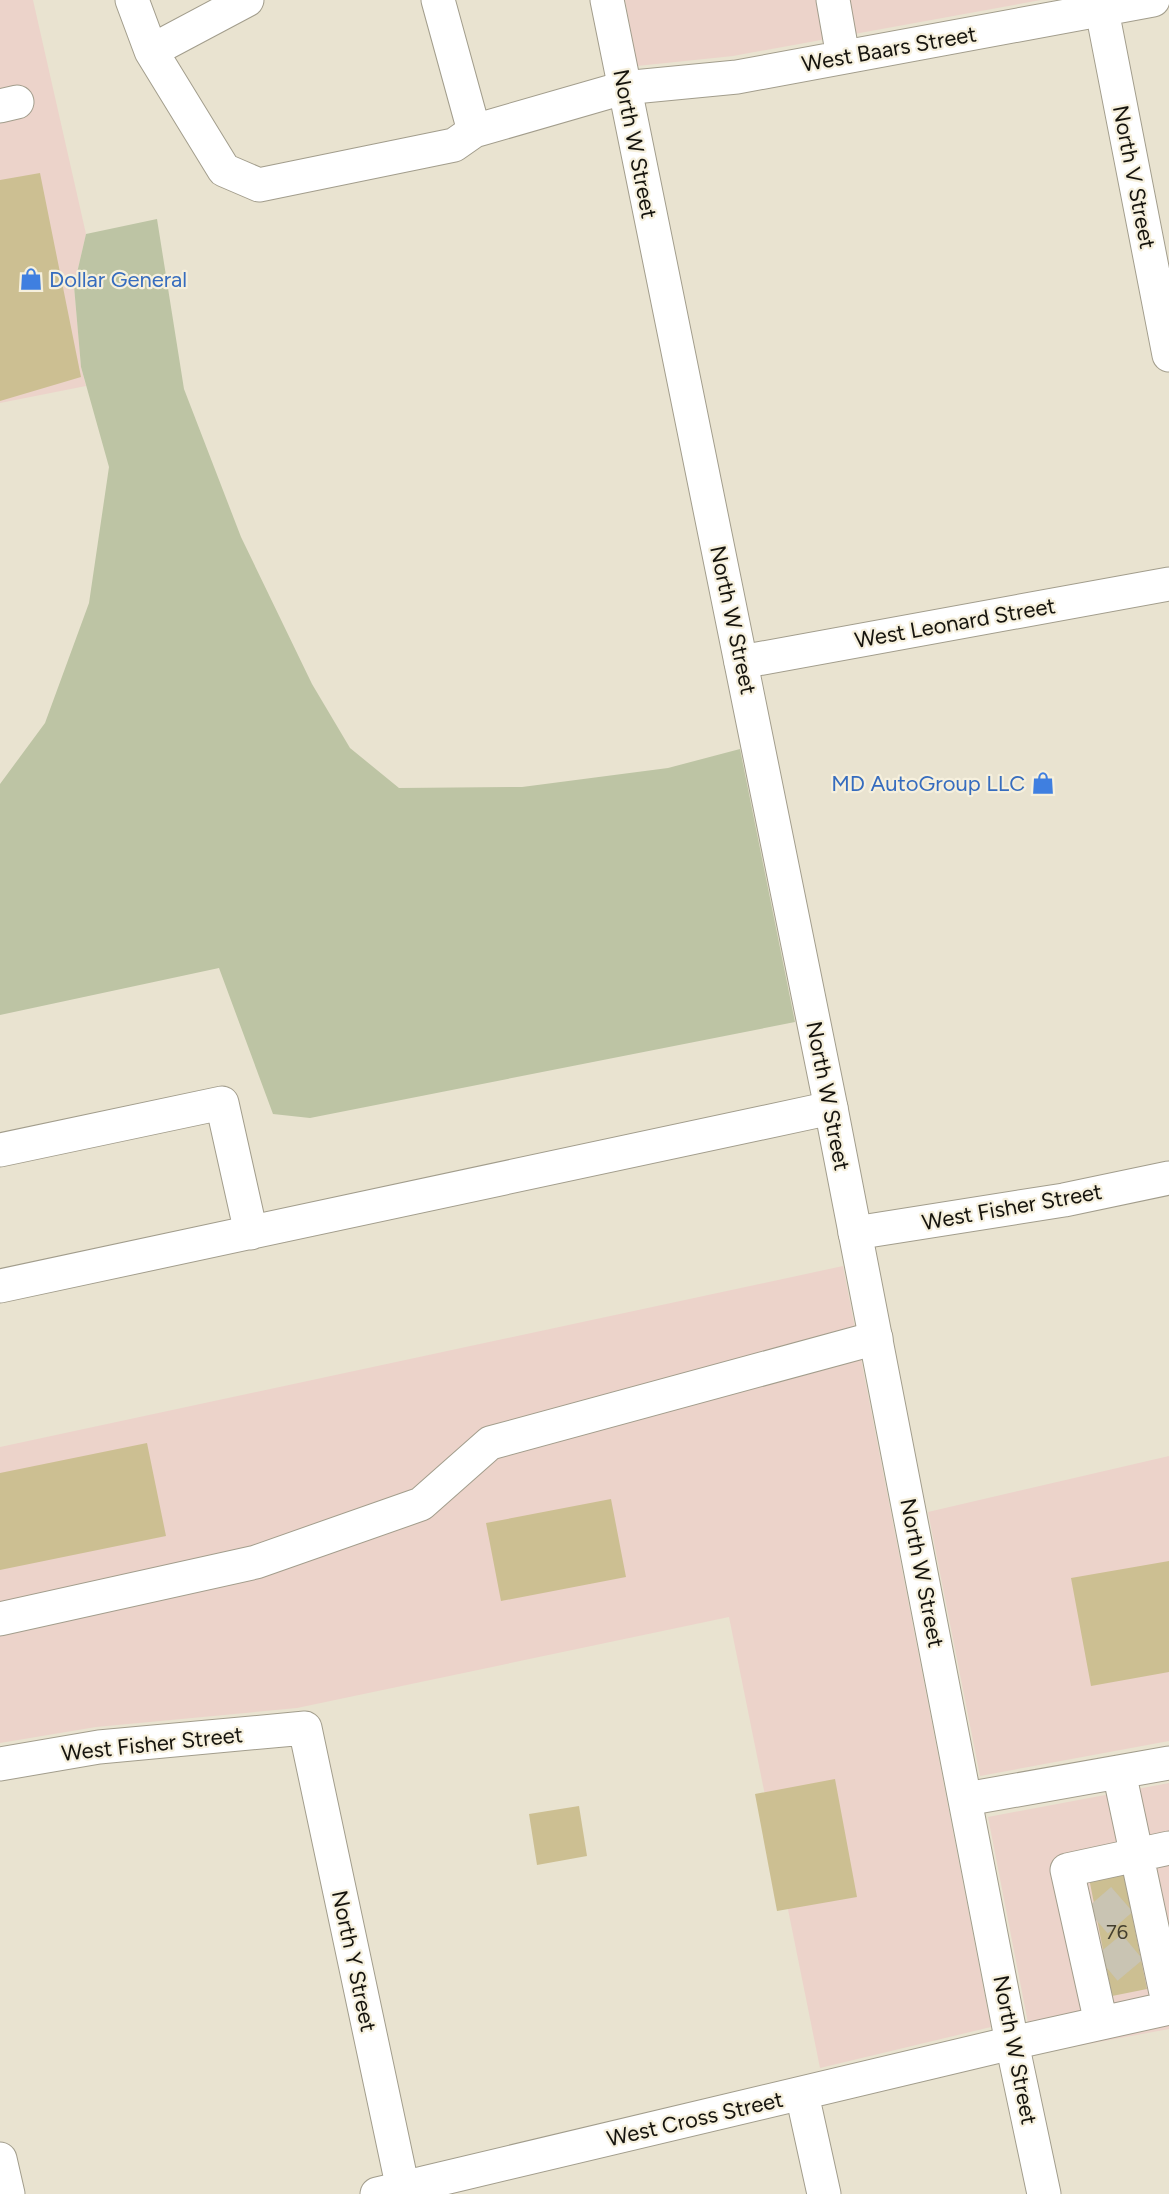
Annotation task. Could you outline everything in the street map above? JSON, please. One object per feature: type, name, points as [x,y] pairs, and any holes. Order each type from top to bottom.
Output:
[{"type":"street","name":"West Baars Street","points":[[132,0],[151,51],[224,170],[259,185],[454,145],[474,131],[623,88],[736,77],[1101,5],[1154,0]]},
{"type":"street","points":[[438,0],[474,131]]},
{"type":"street","name":"North W Street","points":[[606,0],[831,1108],[1012,2043],[1044,2194]]},
{"type":"street","points":[[833,0],[843,57]]},
{"type":"street","points":[[151,51],[237,2]]},
{"type":"street","name":"North V Street","points":[[1101,5],[1169,355]]},
{"type":"street","name":"West Leonard Street","points":[[741,662],[1169,585]]},
{"type":"street","points":[[0,1150],[222,1103],[251,1233]]},
{"type":"street","points":[[0,1286],[831,1108]]},
{"type":"street","name":"West Fisher Street","points":[[855,1233],[1064,1200],[1169,1178]]},
{"type":"street","points":[[0,1619],[256,1562],[421,1504],[490,1443],[876,1338]]},
{"type":"street","name":"West Fisher Street","points":[[0,1764],[99,1747],[305,1728]]},
{"type":"street","name":"North Y Street","points":[[305,1728],[394,2192]]},
{"type":"street","points":[[966,1800],[1169,1762]]},
{"type":"street","points":[[1119,1772],[1145,1936],[1169,2007]]},
{"type":"street","points":[[1101,2023],[1099,1975],[1089,1928],[1067,1870],[1136,1877],[1169,1848]]},
{"type":"street","name":"West Cross Street","points":[[394,2192],[1169,2007]]},
{"type":"street","points":[[802,2094],[825,2194]]},
{"type":"street","points":[[0,2159],[8,2194]]},
{"type":"shaded area","points":[[0,0],[33,0],[86,234],[74,286],[81,367],[86,386],[0,403]]},
{"type":"shaded area","points":[[625,0],[1041,0],[733,56],[637,66]]},
{"type":"shaded area","points":[[843,1266],[991,2027],[820,2068],[729,1617],[297,1708],[96,1727],[0,1743],[0,1447]]},
{"type":"shaded area","points":[[1169,1456],[1169,1741],[980,1776],[928,1512]]},
{"type":"shaded area","points":[[1169,1783],[1169,2029],[1034,2054],[988,1817]]},
{"type":"green space","points":[[157,219],[184,389],[241,537],[312,684],[350,748],[399,788],[522,787],[668,768],[740,749],[795,1022],[310,1118],[273,1114],[219,968],[0,1015],[0,784],[45,723],[89,603],[109,467],[81,367],[74,286],[86,234]]},
{"type":"building","name":"Dollar General","points":[[40,173],[81,377],[0,401],[0,180]]},
{"type":"building","points":[[147,1443],[166,1536],[0,1570],[0,1473]]},
{"type":"building","points":[[611,1499],[626,1577],[501,1601],[486,1523]]},
{"type":"building","points":[[1169,1561],[1169,1672],[1091,1686],[1071,1578]]},
{"type":"building","points":[[835,1779],[857,1897],[777,1911],[755,1794]]},
{"type":"building","points":[[579,1806],[587,1856],[537,1865],[529,1814]]},
{"type":"building","points":[[1123,1871],[1147,1989],[1112,1996],[1089,1878]]},
{"type":"tunnel","points":[[1097,1921],[1127,1895]]},
{"type":"tunnel","points":[[1107,1968],[1137,1943]]},
{"type":"place","name":"Dollar General","points":[[31,279]]},
{"type":"place","name":"MD AutoGroup LLC","points":[[1043,783]]}]
